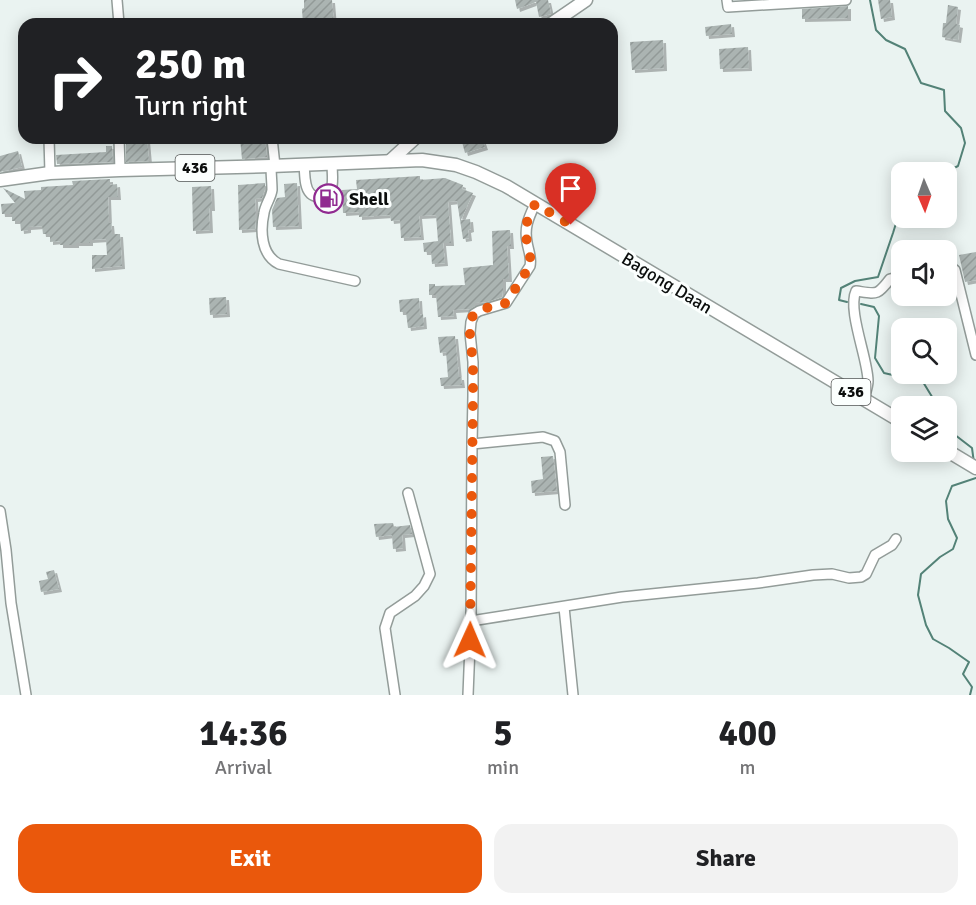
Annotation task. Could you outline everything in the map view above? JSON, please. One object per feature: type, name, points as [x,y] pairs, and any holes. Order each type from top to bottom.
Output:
[{"type":"main road","points":[[560,18],[586,0]]},
{"type":"main road","points":[[390,160],[408,144]]},
{"type":"main road","name":"436","points":[[0,180],[50,173],[390,160]]},
{"type":"main road","name":"Bagong Daan","points":[[390,160],[422,160],[456,165],[499,183],[891,416]]},
{"type":"main road","points":[[957,456],[976,468]]},
{"type":"street","points":[[117,0],[118,18]]},
{"type":"street","points":[[727,0],[728,7],[846,0]]},
{"type":"street","points":[[49,144],[50,173]]},
{"type":"street","points":[[119,144],[120,170]]},
{"type":"street","points":[[272,144],[272,190],[264,214],[263,226],[263,241],[267,254],[279,264],[355,281]]},
{"type":"street","points":[[304,165],[308,190],[314,196],[322,197],[328,196],[332,189],[332,164]]},
{"type":"street","points":[[468,695],[473,396],[471,322],[474,314],[479,310],[506,303],[530,266],[526,227],[535,204]]},
{"type":"street","points":[[957,274],[976,355]]},
{"type":"street","points":[[864,400],[868,382],[854,310],[854,296],[856,291],[874,294],[880,292],[891,279]]},
{"type":"street","points":[[472,444],[543,437],[555,441],[560,452],[565,505]]},
{"type":"street","points":[[395,695],[386,628],[390,613],[415,596],[424,586],[430,574],[408,493]]},
{"type":"street","points":[[0,511],[11,603],[26,695]]},
{"type":"street","points":[[471,621],[622,597],[813,575],[861,577],[866,574],[875,555],[892,544],[896,538]]},
{"type":"street","points":[[564,607],[573,695]]},
{"type":"building","points":[[304,0],[332,0],[334,18],[303,18],[302,9]]},
{"type":"building","points":[[515,0],[548,0],[551,14],[539,17],[536,2],[517,9]]},
{"type":"building","points":[[878,0],[890,0],[892,17],[881,19]]},
{"type":"building","points":[[948,5],[958,7],[956,24],[960,25],[958,40],[942,37]]},
{"type":"building","points":[[848,6],[848,18],[802,19],[802,9]]},
{"type":"building","points":[[731,24],[732,34],[706,36],[705,27]]},
{"type":"building","points":[[663,40],[664,68],[632,70],[630,42]]},
{"type":"building","points":[[748,47],[749,68],[720,69],[719,49]]},
{"type":"building","points":[[126,144],[147,144],[149,161],[126,162]]},
{"type":"building","points":[[241,144],[266,144],[267,157],[242,159]]},
{"type":"building","points":[[463,144],[484,144],[485,147],[465,153]]},
{"type":"building","points":[[106,146],[112,146],[113,162],[57,164],[56,155],[106,152]]},
{"type":"building","points":[[18,151],[22,167],[0,172],[0,156]]},
{"type":"building","points":[[420,176],[420,180],[445,178],[463,185],[462,189],[473,193],[461,220],[470,219],[469,238],[463,239],[457,201],[448,202],[451,243],[443,243],[445,263],[432,264],[431,252],[424,252],[423,243],[438,241],[436,215],[419,216],[421,237],[401,238],[400,220],[391,221],[390,215],[359,217],[359,212],[343,213],[342,190],[357,189],[356,180]]},
{"type":"building","points":[[110,179],[110,185],[117,184],[118,197],[108,197],[109,223],[111,223],[112,234],[120,234],[122,266],[92,269],[92,255],[107,255],[106,239],[90,240],[90,243],[76,243],[76,245],[60,245],[60,241],[50,242],[50,234],[43,234],[42,226],[28,227],[28,230],[21,231],[20,221],[12,221],[12,214],[2,214],[1,204],[15,203],[3,188],[25,199],[24,191],[41,190],[41,187],[73,185],[72,181]]},
{"type":"building","points":[[265,183],[262,198],[255,199],[255,229],[239,230],[238,185]]},
{"type":"building","points":[[297,183],[299,226],[273,227],[272,210],[277,198],[285,197],[284,184]]},
{"type":"building","points":[[211,186],[210,230],[193,231],[192,187]]},
{"type":"building","points":[[510,230],[511,246],[507,246],[509,279],[503,279],[502,297],[475,303],[475,306],[470,309],[453,310],[454,316],[438,317],[436,295],[429,295],[429,284],[435,284],[435,286],[465,285],[463,268],[493,265],[492,231]]},
{"type":"building","points":[[976,252],[976,280],[965,282],[959,255]]},
{"type":"building","points":[[226,297],[227,314],[210,315],[209,298]]},
{"type":"building","points":[[419,298],[420,315],[423,314],[424,326],[408,328],[406,312],[400,312],[399,300]]},
{"type":"building","points":[[455,336],[459,377],[461,377],[462,385],[441,386],[440,378],[448,377],[446,352],[440,353],[438,337]]},
{"type":"building","points":[[553,456],[557,491],[532,493],[531,481],[543,479],[541,457]]},
{"type":"building","points":[[393,523],[394,527],[410,525],[412,534],[402,535],[403,548],[393,549],[392,535],[376,537],[374,524]]},
{"type":"building","points":[[54,570],[59,589],[41,592],[39,581],[48,579],[46,572]]},
{"type":"waterway","points":[[870,0],[876,30],[886,40],[905,49],[921,83],[944,90],[945,111],[961,128],[965,143],[957,166]]},
{"type":"waterway","points":[[847,302],[839,300],[841,288],[855,281],[878,277],[895,228]]},
{"type":"waterway","points":[[861,304],[874,307],[879,316],[875,358],[884,373],[923,382],[932,396]]},
{"type":"waterway","points":[[957,436],[972,448],[974,463]]},
{"type":"waterway","points":[[970,695],[972,687],[963,674],[969,662],[933,639],[926,625],[918,595],[921,574],[953,549],[957,538],[948,519],[946,501],[952,486],[976,478]]},
{"type":"place","name":"Shell","points":[[328,199]]},
{"type":"route","points":[[470,640],[473,396],[471,322],[474,314],[479,310],[506,303],[530,266],[526,227],[535,204],[571,225]]}]
